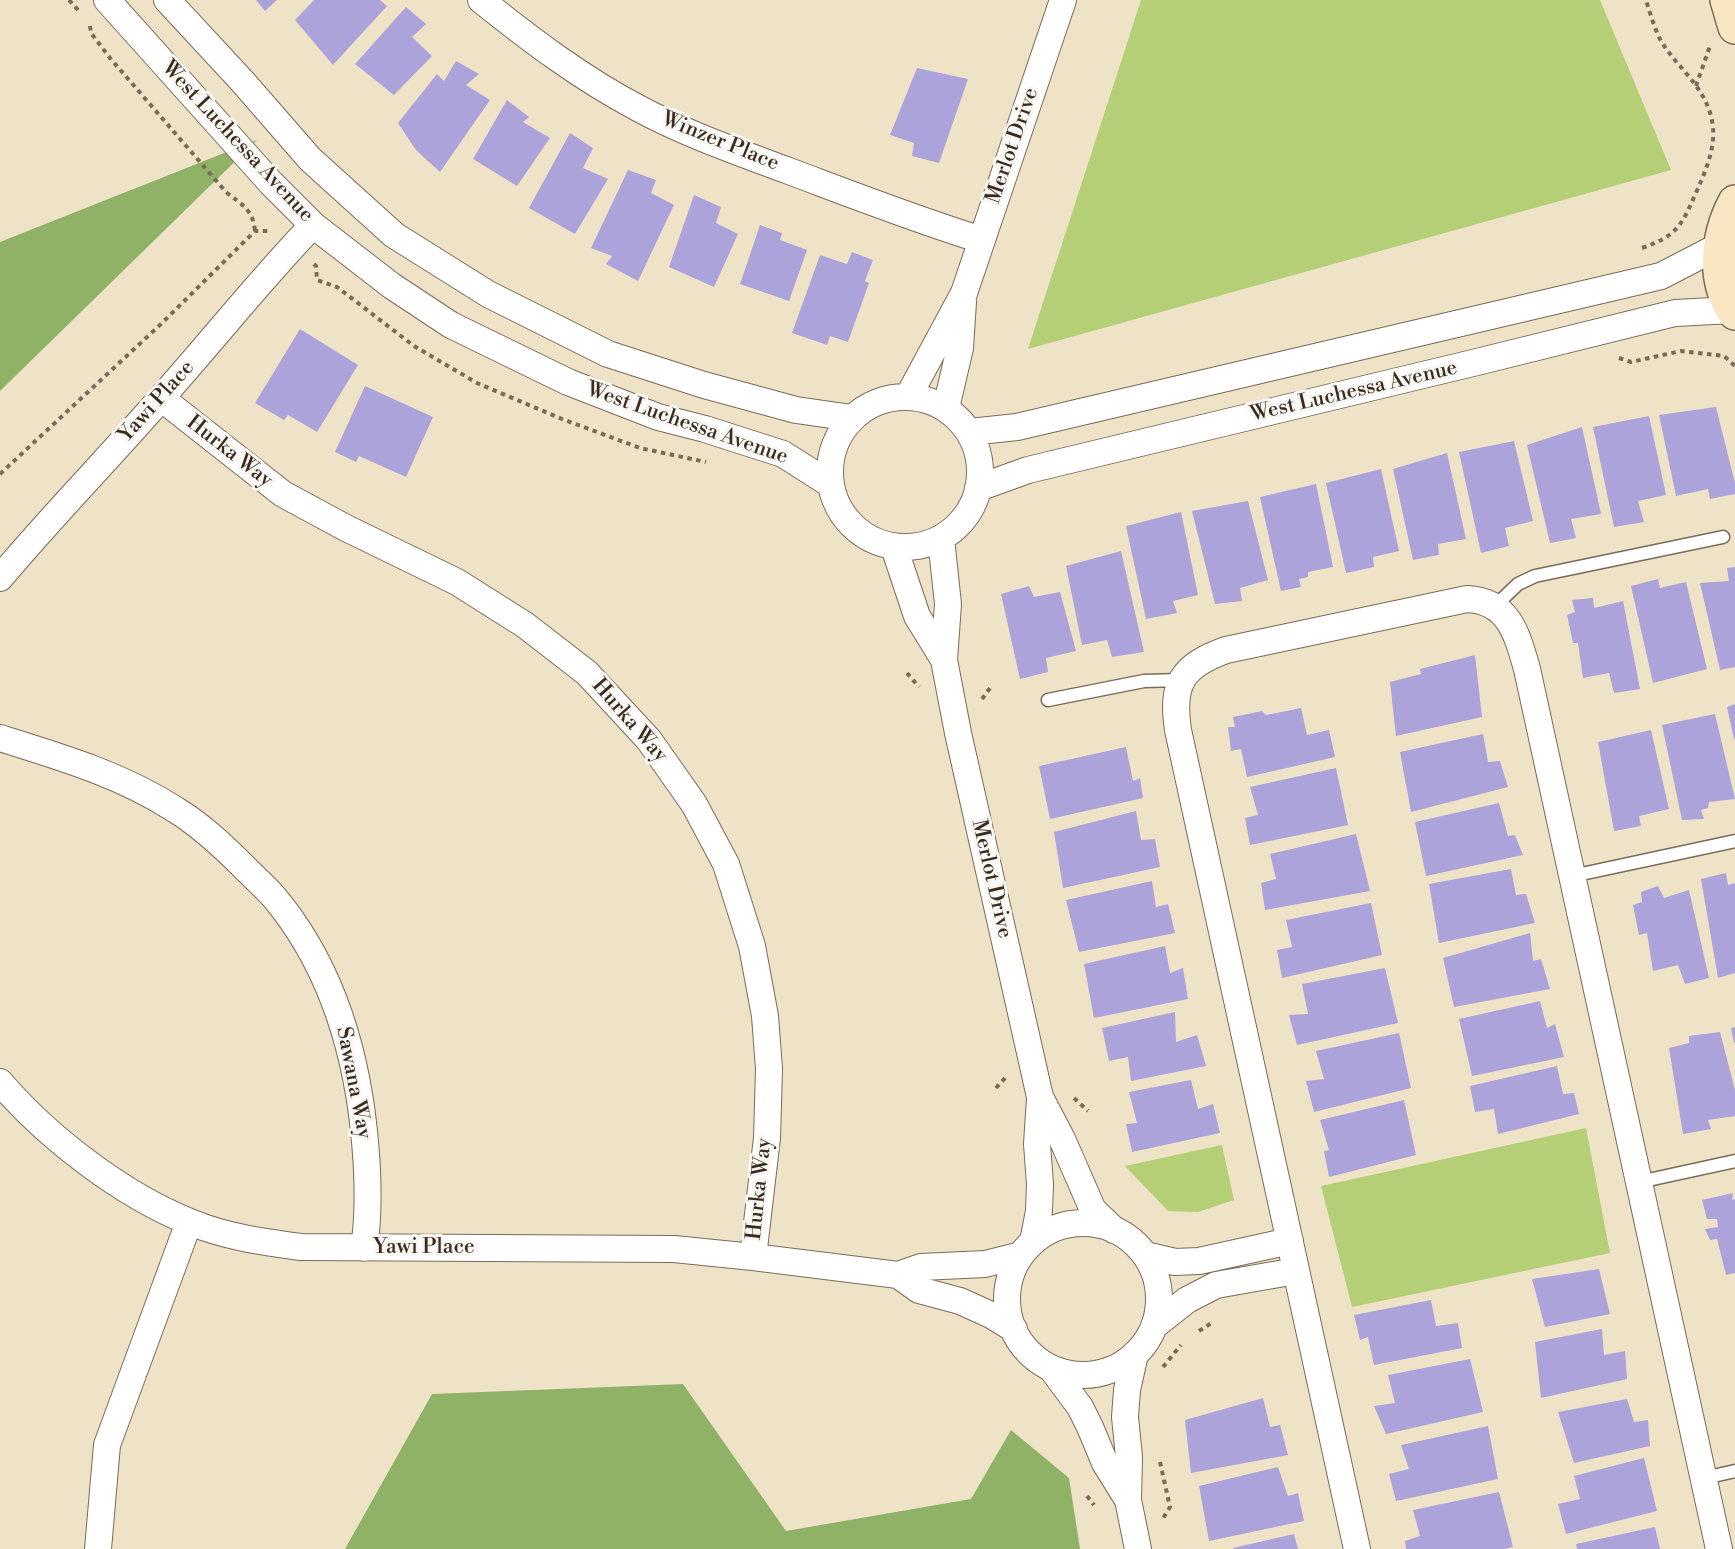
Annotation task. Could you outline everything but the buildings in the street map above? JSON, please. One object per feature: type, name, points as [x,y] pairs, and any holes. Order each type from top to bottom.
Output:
[{"type":"main road","points":[[1727,0],[1735,27]]},
{"type":"main road","points":[[1734,312],[1721,279],[1719,246],[1726,219],[1735,202]]},
{"type":"street","name":"West Luchessa Avenue","points":[[107,0],[271,183],[313,225],[392,286],[451,325],[568,382],[658,417],[705,429],[783,454],[830,484]]},
{"type":"street","name":"West Luchessa Avenue","points":[[167,0],[310,159],[394,235],[488,294],[619,358],[704,385],[796,410],[852,418]]},
{"type":"street","name":"Winzer Place","points":[[481,0],[540,47],[601,87],[640,109],[710,141],[982,240]]},
{"type":"street","name":"Merlot Drive","points":[[908,397],[964,293],[1063,0]]},
{"type":"street","name":"Yawi Place","points":[[0,578],[313,225]]},
{"type":"street","name":"West Luchessa Avenue","points":[[970,432],[1017,428],[1661,276],[1719,246]]},
{"type":"street","name":"Merlot Drive","points":[[946,408],[960,348],[964,293]]},
{"type":"street","name":"West Luchessa Avenue","points":[[978,488],[1028,470],[1478,363],[1675,313],[1734,312]]},
{"type":"street","points":[[896,397],[908,397],[922,398],[946,408],[970,432],[978,450],[981,475],[975,501],[961,523],[941,539],[918,547],[894,547],[871,540],[851,526],[837,507],[830,484],[830,460],[837,437],[852,418],[871,404],[896,397]]},
{"type":"street","name":"Hurka Way","points":[[161,398],[283,494],[346,528],[457,582],[525,625],[587,673],[649,740],[694,804],[726,864],[752,946],[765,1016],[769,1069],[767,1138],[753,1257]]},
{"type":"street","name":"Merlot Drive","points":[[941,539],[948,604],[944,660],[958,733],[1040,1097],[1062,1139],[1093,1210],[1114,1230],[1134,1242],[1149,1260],[1158,1284],[1159,1310],[1154,1326],[1142,1348],[1126,1362],[1110,1370],[1092,1374],[1073,1374],[1051,1368]]},
{"type":"street","name":"Merlot Drive","points":[[894,547],[917,616],[944,660]]},
{"type":"street","points":[[1357,1549],[1175,709],[1182,680],[1192,666],[1207,657],[1226,650],[1467,598],[1481,599],[1495,606],[1512,625],[1527,669],[1719,1549]]},
{"type":"street","name":"Sawana Way","points":[[0,738],[112,776],[176,810],[219,842],[274,897],[294,925],[307,944],[334,998],[350,1046],[361,1099],[367,1157],[368,1218],[364,1248]]},
{"type":"street","name":"Yawi Place","points":[[0,1082],[29,1115],[80,1156],[133,1193],[189,1222],[245,1240],[301,1247],[674,1250],[753,1257],[898,1275]]},
{"type":"street","name":"Merlot Drive","points":[[1040,1097],[1037,1144],[1040,1212],[1027,1249],[1010,1279],[1007,1297],[1009,1316],[1018,1338],[1032,1355],[1051,1368],[1080,1407],[1105,1463],[1128,1500]]},
{"type":"street","points":[[98,1549],[107,1445],[189,1222]]},
{"type":"street","name":"Merlot Drive","points":[[1027,1249],[1044,1234],[1067,1224],[1092,1224],[1114,1230]]},
{"type":"street","points":[[1145,1255],[1175,1262],[1199,1261],[1290,1241]]},
{"type":"street","points":[[898,1275],[921,1267],[985,1264],[1027,1249]]},
{"type":"street","points":[[1154,1326],[1188,1300],[1216,1286],[1296,1271]]},
{"type":"street","points":[[898,1275],[919,1290],[960,1301],[991,1315],[1014,1329]]},
{"type":"street","name":"Merlot Drive","points":[[1135,1354],[1127,1390],[1125,1417],[1129,1456],[1128,1500],[1138,1549]]},
{"type":"lane","points":[[1495,606],[1518,584],[1535,576],[1724,537]]},
{"type":"lane","points":[[1048,700],[1144,681],[1182,680]]},
{"type":"lane","points":[[1572,876],[1735,841]]},
{"type":"lane","points":[[1639,1182],[1735,1161]]},
{"type":"lane","points":[[1704,1478],[1735,1471]]},
{"type":"path","points":[[1637,250],[1675,233],[1687,214],[1713,148],[1714,124],[1706,102],[1659,37],[1646,0]]},
{"type":"path","points":[[89,22],[91,33],[110,58],[226,192],[249,210],[254,218],[255,231]]},
{"type":"path","points":[[0,474],[161,324],[255,231],[270,231]]},
{"type":"path","points":[[1631,362],[1681,351],[1724,356],[1735,366]]},
{"type":"path","points":[[1193,1335],[1221,1317]]},
{"type":"path","points":[[1160,1373],[1186,1341]]},
{"type":"green space","points":[[1141,0],[1600,0],[1671,170],[1028,349]]},
{"type":"green space","points":[[257,140],[0,391],[0,242]]},
{"type":"green space","points":[[1586,1128],[1610,1253],[1352,1307],[1321,1186]]},
{"type":"green space","points":[[1222,1145],[1234,1200],[1198,1212],[1168,1211],[1125,1166]]},
{"type":"green space","points":[[683,1384],[786,1531],[971,1499],[1011,1430],[1069,1478],[1080,1549],[345,1549],[432,1394]]}]
